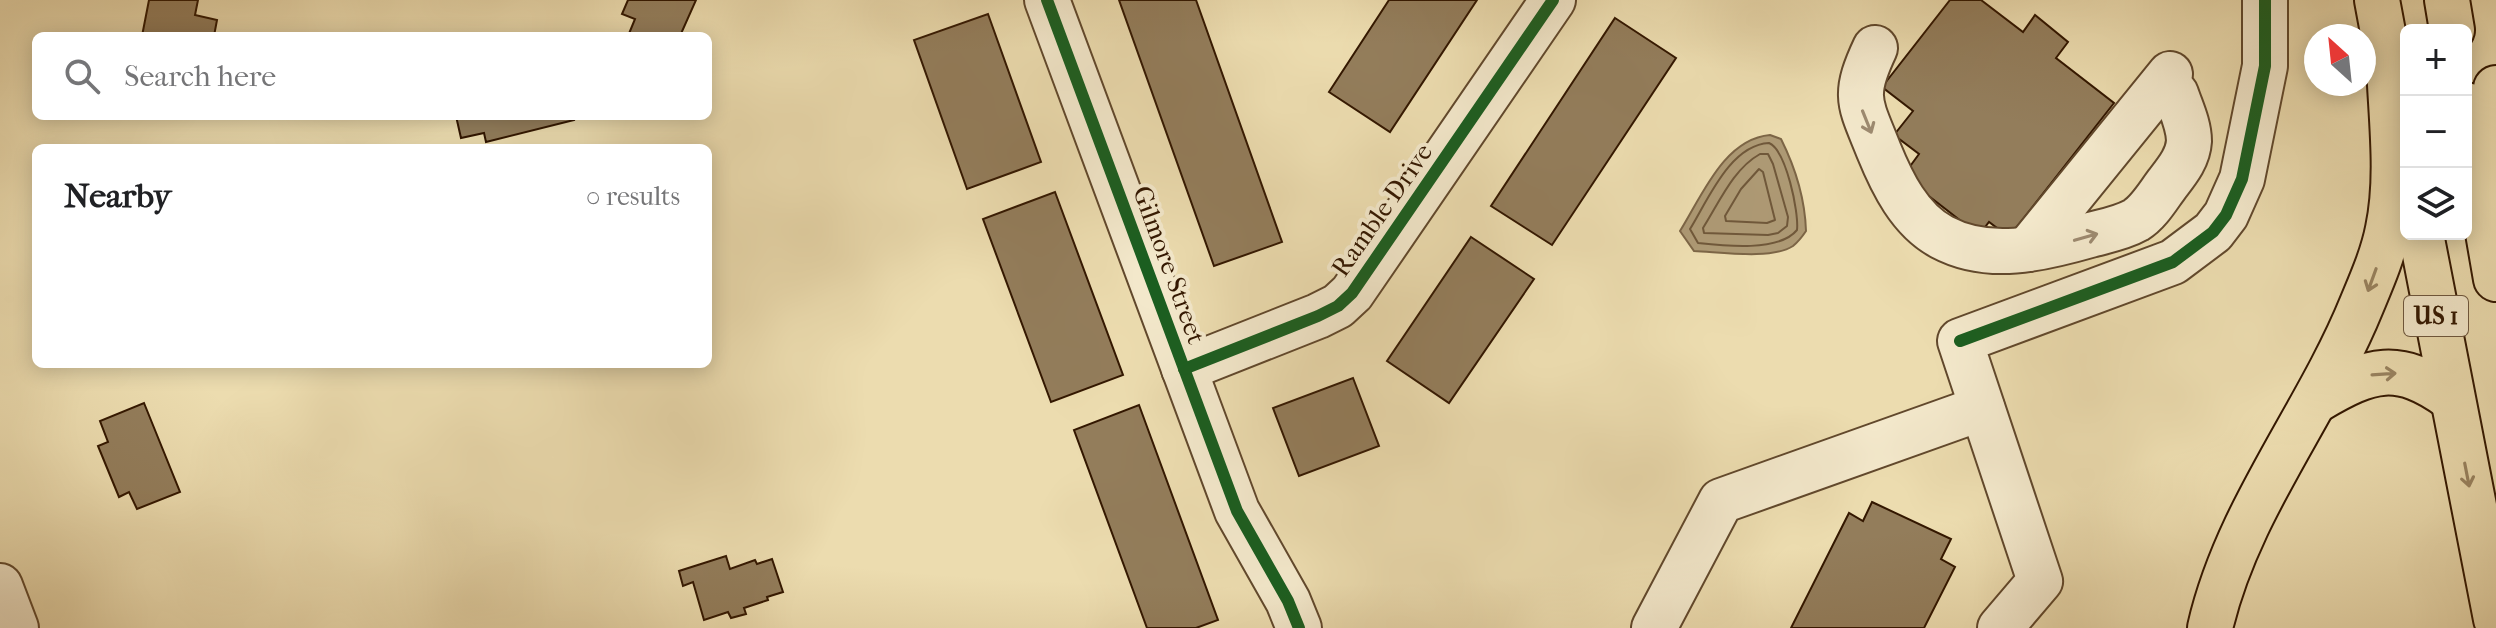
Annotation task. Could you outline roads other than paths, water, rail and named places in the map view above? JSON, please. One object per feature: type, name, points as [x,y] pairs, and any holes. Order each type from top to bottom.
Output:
[{"type":"main road","points":[[2377,0],[2400,123]]},
{"type":"main road","points":[[2447,0],[2451,24]]},
{"type":"main road","points":[[2210,628],[2233,556],[2258,503],[2317,400],[2355,323],[2373,278],[2388,229],[2392,183],[2389,65]]},
{"type":"main road","points":[[2489,228],[2490,131],[2496,88]]},
{"type":"main road","name":"US 1","points":[[2472,137],[2496,279]]},
{"type":"main road","name":"US 1","points":[[2422,240],[2496,619]]},
{"type":"main road","points":[[2317,400],[2348,382],[2375,374],[2405,373],[2430,383],[2451,398]]},
{"type":"street","name":"Gilmore Street","points":[[1047,0],[1237,511],[1288,601],[1299,628]]},
{"type":"street","name":"Ramble Drive","points":[[1184,369],[1318,316],[1338,306],[1352,293],[1553,0]]},
{"type":"street","points":[[2000,628],[2040,581],[1960,341],[2173,262],[2213,232],[2226,215],[2242,179],[2265,66],[2265,0]]},
{"type":"street","points":[[1875,48],[1862,76],[1862,110],[1892,182],[1925,224],[1941,236],[1984,251],[2028,249],[2051,246],[2109,230],[2146,212],[2186,156],[2189,141],[2186,123],[2173,84],[2028,249]]},
{"type":"street","points":[[1654,628],[1721,501],[1982,408]]},
{"type":"street","points":[[0,586],[16,628]]},
{"type":"water","points":[[1770,135],[1781,139],[1791,161],[1801,196],[1806,231],[1793,246],[1772,253],[1694,251],[1680,231],[1706,186],[1727,158],[1740,147]]}]
